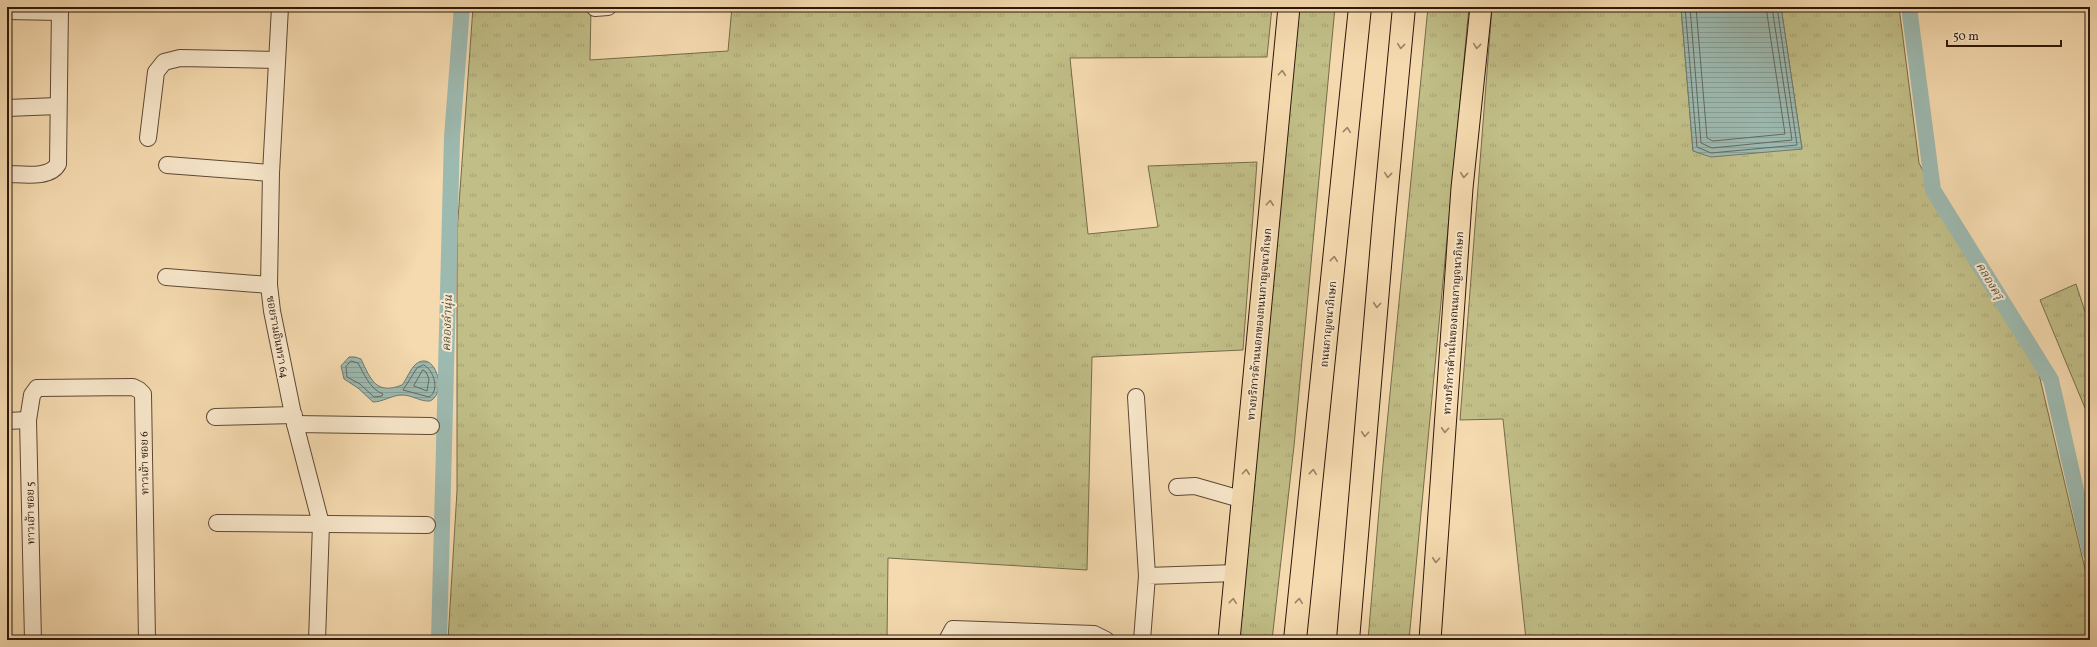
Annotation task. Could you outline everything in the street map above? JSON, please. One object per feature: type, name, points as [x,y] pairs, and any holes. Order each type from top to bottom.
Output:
[{"type":"highway","name":"ถนนกาญจนาภิเษก","points":[[1295,640],[1360,7]]},
{"type":"highway","points":[[1348,640],[1384,219],[1404,7]]},
{"type":"main road","name":"ทางบริการด้านนอกของถนนกาญจนาภิเษก","points":[[1229,640],[1244,500],[1289,7]]},
{"type":"main road","name":"ทางบริการด้านในของถนนกาญจนาภิเษก","points":[[1430,640],[1462,188],[1481,7]]},
{"type":"street","name":"ซอยรามอินทรา 64","points":[[280,7],[271,173],[269,285],[272,311],[294,420],[321,524],[317,640]]},
{"type":"street","points":[[7,11],[60,10],[58,164],[55,170],[48,173],[7,174]]},
{"type":"street","points":[[148,138],[156,72],[164,62],[180,58],[277,60]]},
{"type":"street","points":[[7,108],[58,106]]},
{"type":"street","points":[[167,165],[271,173]]},
{"type":"street","points":[[166,277],[269,285]]},
{"type":"street","name":"ทาวเฮ้า ซอย 6","points":[[37,388],[133,387],[143,394],[147,640]]},
{"type":"street","name":"ทาวเฮ้า ซอย 5","points":[[33,640],[28,420],[32,395],[37,388]]},
{"type":"street","points":[[1136,397],[1147,576],[1142,640]]},
{"type":"street","points":[[215,417],[431,426]]},
{"type":"street","points":[[7,420],[28,420]]},
{"type":"street","points":[[1176,487],[1196,486],[1244,500]]},
{"type":"street","points":[[217,523],[427,525]]},
{"type":"street","points":[[1147,576],[1236,573]]},
{"type":"street","points":[[947,640],[953,629],[1094,634],[1106,640]]},
{"type":"green space","points":[[473,7],[591,7],[590,60],[728,51],[732,7],[1272,7],[1267,57],[1070,58],[1088,234],[1158,227],[1148,166],[1257,162],[1243,350],[1092,357],[1087,570],[888,558],[887,640],[448,640],[457,491],[457,233]]},
{"type":"green space","points":[[1296,7],[1335,7],[1294,446],[1272,640],[1234,640]]},
{"type":"green space","points":[[1428,7],[1469,7],[1409,640],[1368,640],[1382,475]]},
{"type":"green space","points":[[1492,7],[1681,7],[1693,151],[1802,149],[1781,7],[1899,7],[1919,163],[1972,267],[2038,370],[2090,590],[2090,640],[1526,640],[1503,419],[1460,420]]},
{"type":"green space","points":[[2076,284],[2090,327],[2090,420],[2040,300]]},
{"type":"water","points":[[1681,7],[1781,7],[1802,149],[1711,157],[1693,151]]},
{"type":"water","points":[[349,357],[361,359],[368,373],[376,384],[380,387],[386,388],[393,388],[402,385],[416,364],[423,361],[429,362],[434,367],[437,374],[438,390],[430,401],[406,395],[398,395],[373,402],[358,388],[344,379],[341,366]]},
{"type":"waterway","name":"คลองลำนุ่น","points":[[439,640],[452,137],[462,7]]},
{"type":"waterway","name":"คลองครุ","points":[[1909,7],[1933,190],[2051,380],[2090,552]]}]
